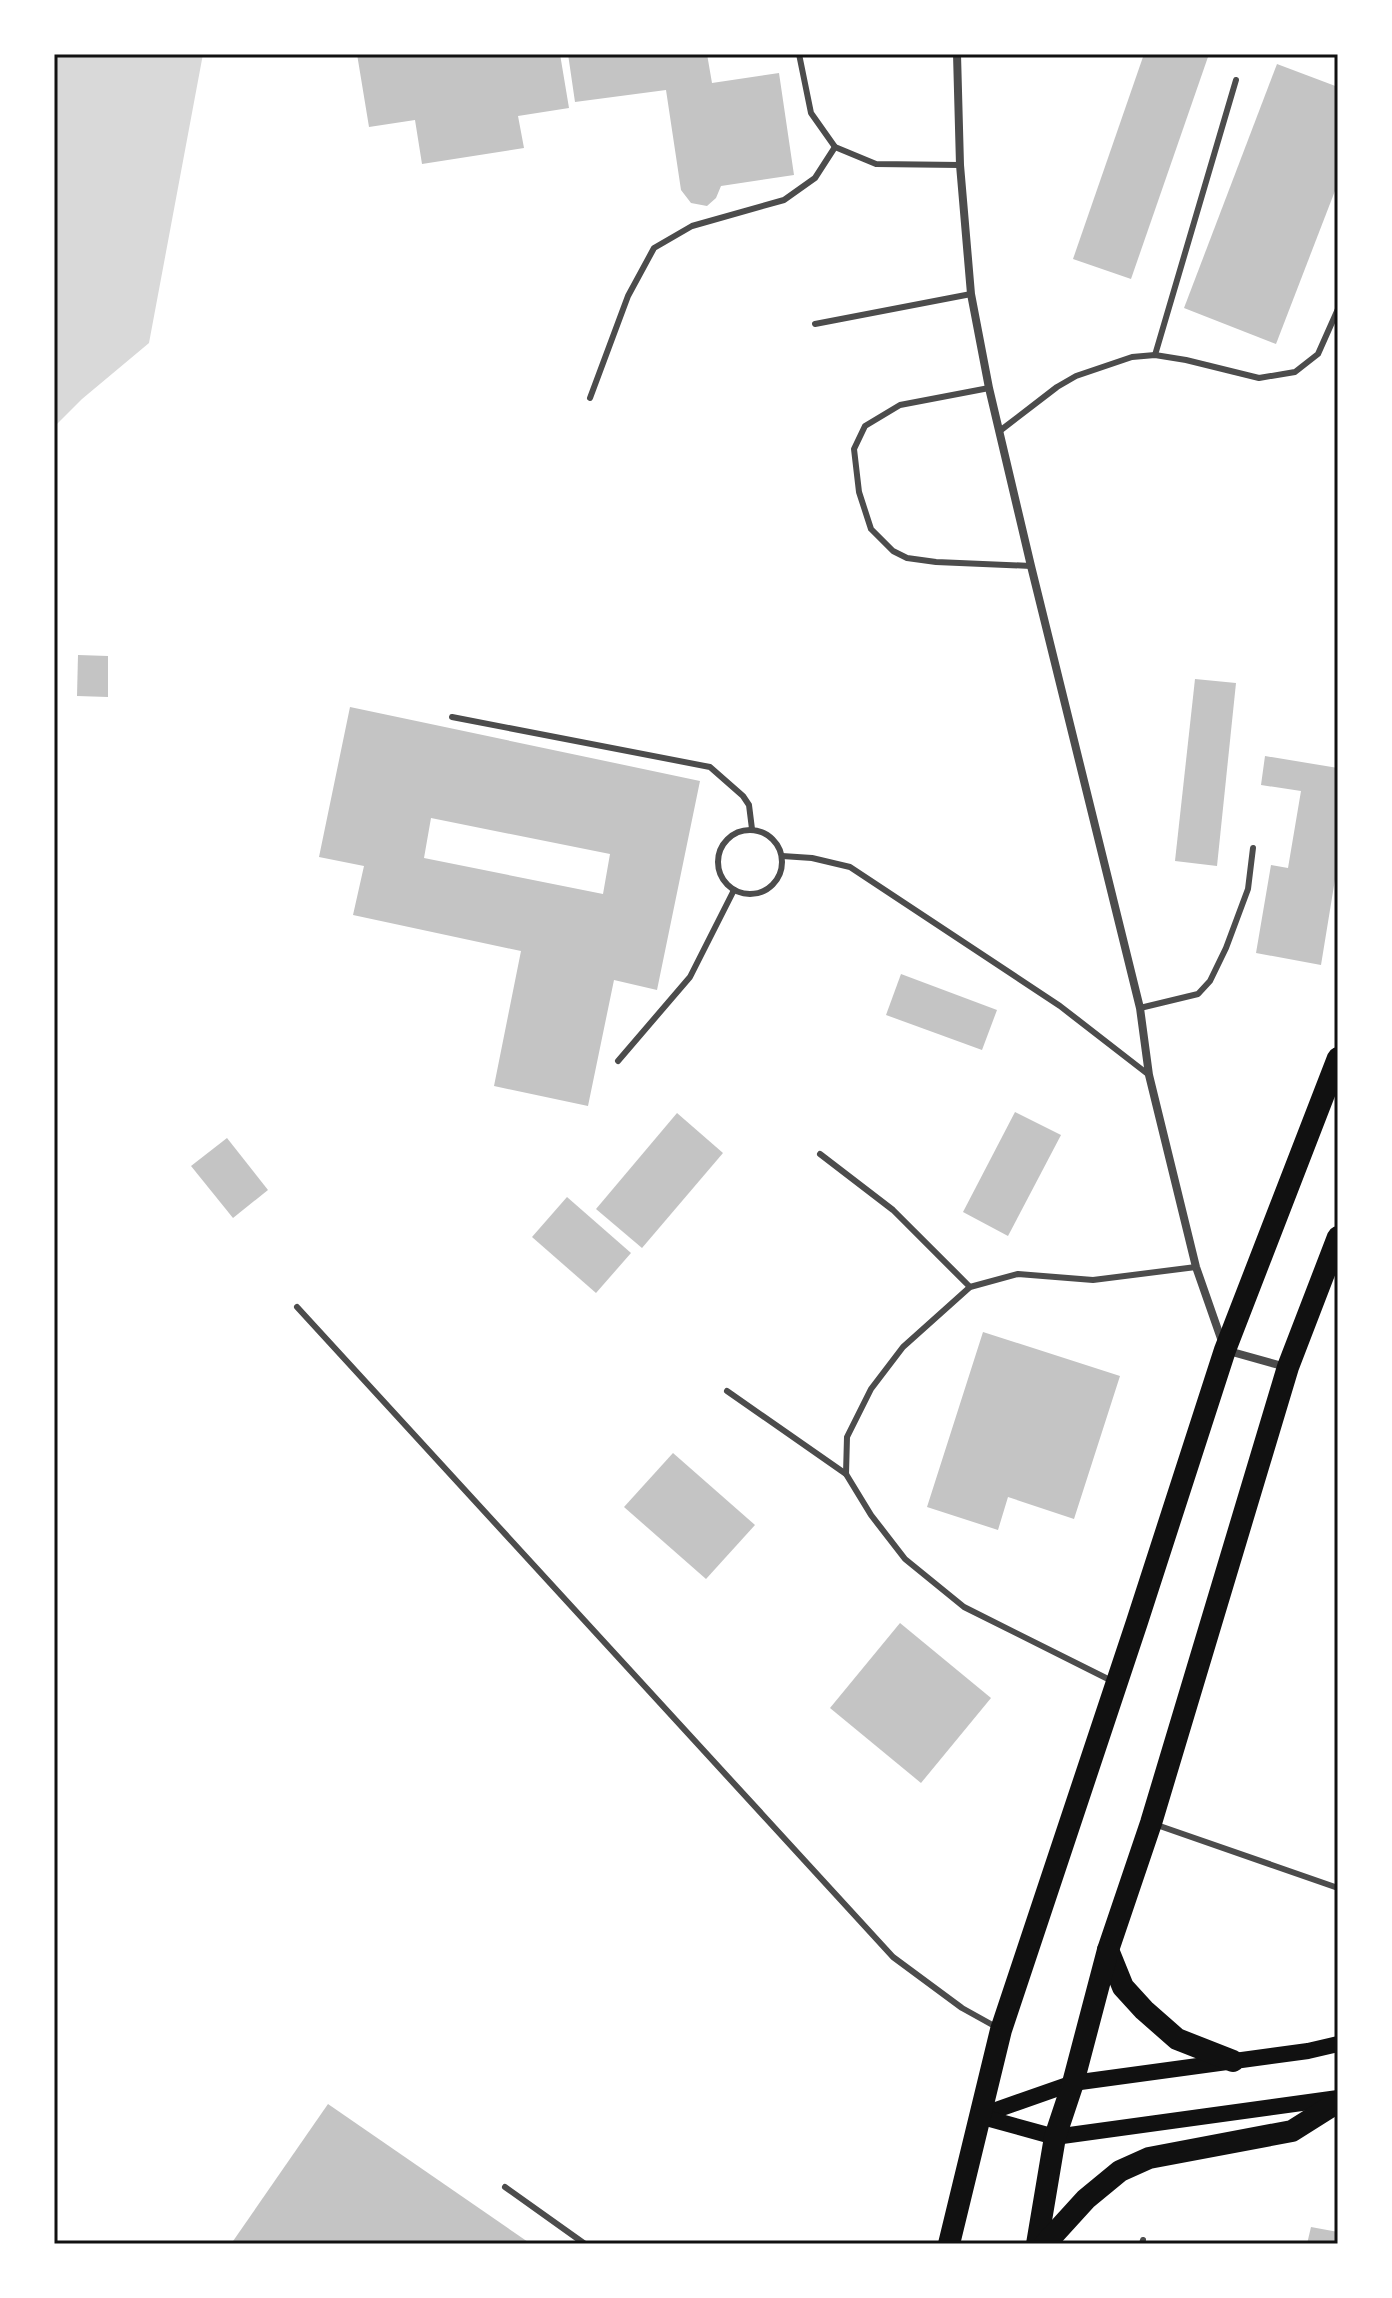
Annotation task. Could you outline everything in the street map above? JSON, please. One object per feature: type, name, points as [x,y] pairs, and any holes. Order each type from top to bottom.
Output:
[{"type":"highway","points":[[949,2244],[1001,2030],[1225,1350],[1338,1058]]},
{"type":"highway","points":[[1037,2244],[1055,2137],[1073,2083],[1108,1950],[1151,1823],[1288,1367],[1338,1237]]},
{"type":"highway","points":[[1108,1950],[1123,1987],[1144,2010],[1177,2039],[1233,2061]]},
{"type":"highway","points":[[1045,2244],[1086,2199],[1120,2171],[1149,2158],[1292,2131],[1338,2100]]},
{"type":"main road","points":[[979,2116],[1073,2083],[1308,2051],[1338,2044]]},
{"type":"main road","points":[[979,2116],[1055,2137],[1338,2100]]},
{"type":"street","points":[[957,54],[960,165],[971,294],[989,388],[1140,1008],[1149,1075],[1196,1267],[1225,1350],[1288,1367]]},
{"type":"lane","points":[[799,54],[811,113],[835,147],[876,164],[960,165]]},
{"type":"lane","points":[[1155,355],[1236,80]]},
{"type":"lane","points":[[590,398],[628,296],[654,248],[692,226],[784,200],[815,178],[835,147]]},
{"type":"lane","points":[[815,324],[971,294]]},
{"type":"lane","points":[[1001,430],[1076,376],[1132,357],[1155,355],[1212,365],[1259,378],[1295,372],[1318,354],[1338,309]]},
{"type":"lane","points":[[989,388],[900,405],[865,426],[854,449],[859,492],[871,529],[893,551],[907,558],[1031,566]]},
{"type":"lane","points":[[452,717],[710,767],[743,796],[749,805],[752,829]]},
{"type":"lane","points":[[752,829],[765,833],[776,843],[782,856],[781,871],[774,884],[748,894],[734,890],[723,880],[718,867],[719,853],[726,840],[737,832],[752,829]]},
{"type":"lane","points":[[1140,1008],[1198,994],[1210,981],[1248,889],[1253,848]]},
{"type":"lane","points":[[782,856],[812,858],[850,867],[1060,1006],[1149,1075]]},
{"type":"lane","points":[[618,1061],[690,977],[734,890]]},
{"type":"lane","points":[[820,1154],[893,1210],[970,1287]]},
{"type":"lane","points":[[846,1474],[847,1437],[871,1389],[903,1347],[970,1287],[1018,1274],[1093,1280],[1196,1267]]},
{"type":"lane","points":[[297,1307],[893,1957],[962,2008],[1001,2030]]},
{"type":"lane","points":[[727,1391],[846,1474],[871,1515],[905,1559],[964,1607],[1117,1684]]},
{"type":"lane","points":[[1151,1823],[1338,1888]]},
{"type":"lane","points":[[505,2187],[585,2244]]},
{"type":"shaded area","points":[[54,54],[203,54],[149,343],[82,399],[54,427]]},
{"type":"building","points":[[357,54],[560,54],[569,108],[518,116],[524,148],[422,164],[415,120],[369,127]]},
{"type":"building","points":[[568,54],[707,54],[712,83],[779,73],[794,175],[721,186],[716,198],[707,206],[691,203],[681,190],[666,90],[575,102]]},
{"type":"building","points":[[1144,54],[1209,54],[1131,279],[1073,259]]},
{"type":"building","points":[[1277,64],[1338,87],[1338,183],[1276,344],[1184,308]]},
{"type":"building","points":[[78,655],[108,656],[108,697],[77,696]]},
{"type":"building","points":[[1195,679],[1236,683],[1217,866],[1175,861]]},
{"type":"building","points":[[350,707],[700,781],[657,990],[614,980],[588,1106],[494,1086],[521,951],[353,915],[364,866],[319,857]],"holes":[[[431,818],[610,854],[603,894],[424,858]]]},
{"type":"building","points":[[1265,756],[1338,768],[1338,861],[1321,965],[1256,953],[1271,865],[1288,868],[1301,791],[1261,785]]},
{"type":"building","points":[[901,974],[997,1010],[982,1050],[886,1015]]},
{"type":"building","points":[[1015,1112],[1061,1135],[1008,1236],[963,1212]]},
{"type":"building","points":[[677,1113],[723,1153],[642,1248],[596,1209]]},
{"type":"building","points":[[227,1138],[268,1190],[233,1218],[191,1166]]},
{"type":"building","points":[[567,1197],[631,1253],[596,1293],[532,1237]]},
{"type":"building","points":[[983,1332],[1120,1376],[1074,1519],[1008,1497],[998,1530],[927,1507]]},
{"type":"building","points":[[673,1453],[755,1525],[706,1579],[624,1507]]},
{"type":"building","points":[[900,1623],[991,1698],[921,1783],[830,1708]]},
{"type":"building","points":[[328,2104],[531,2244],[231,2244]]},
{"type":"building","points":[[1311,2227],[1338,2232],[1338,2244],[1307,2244]]}]
